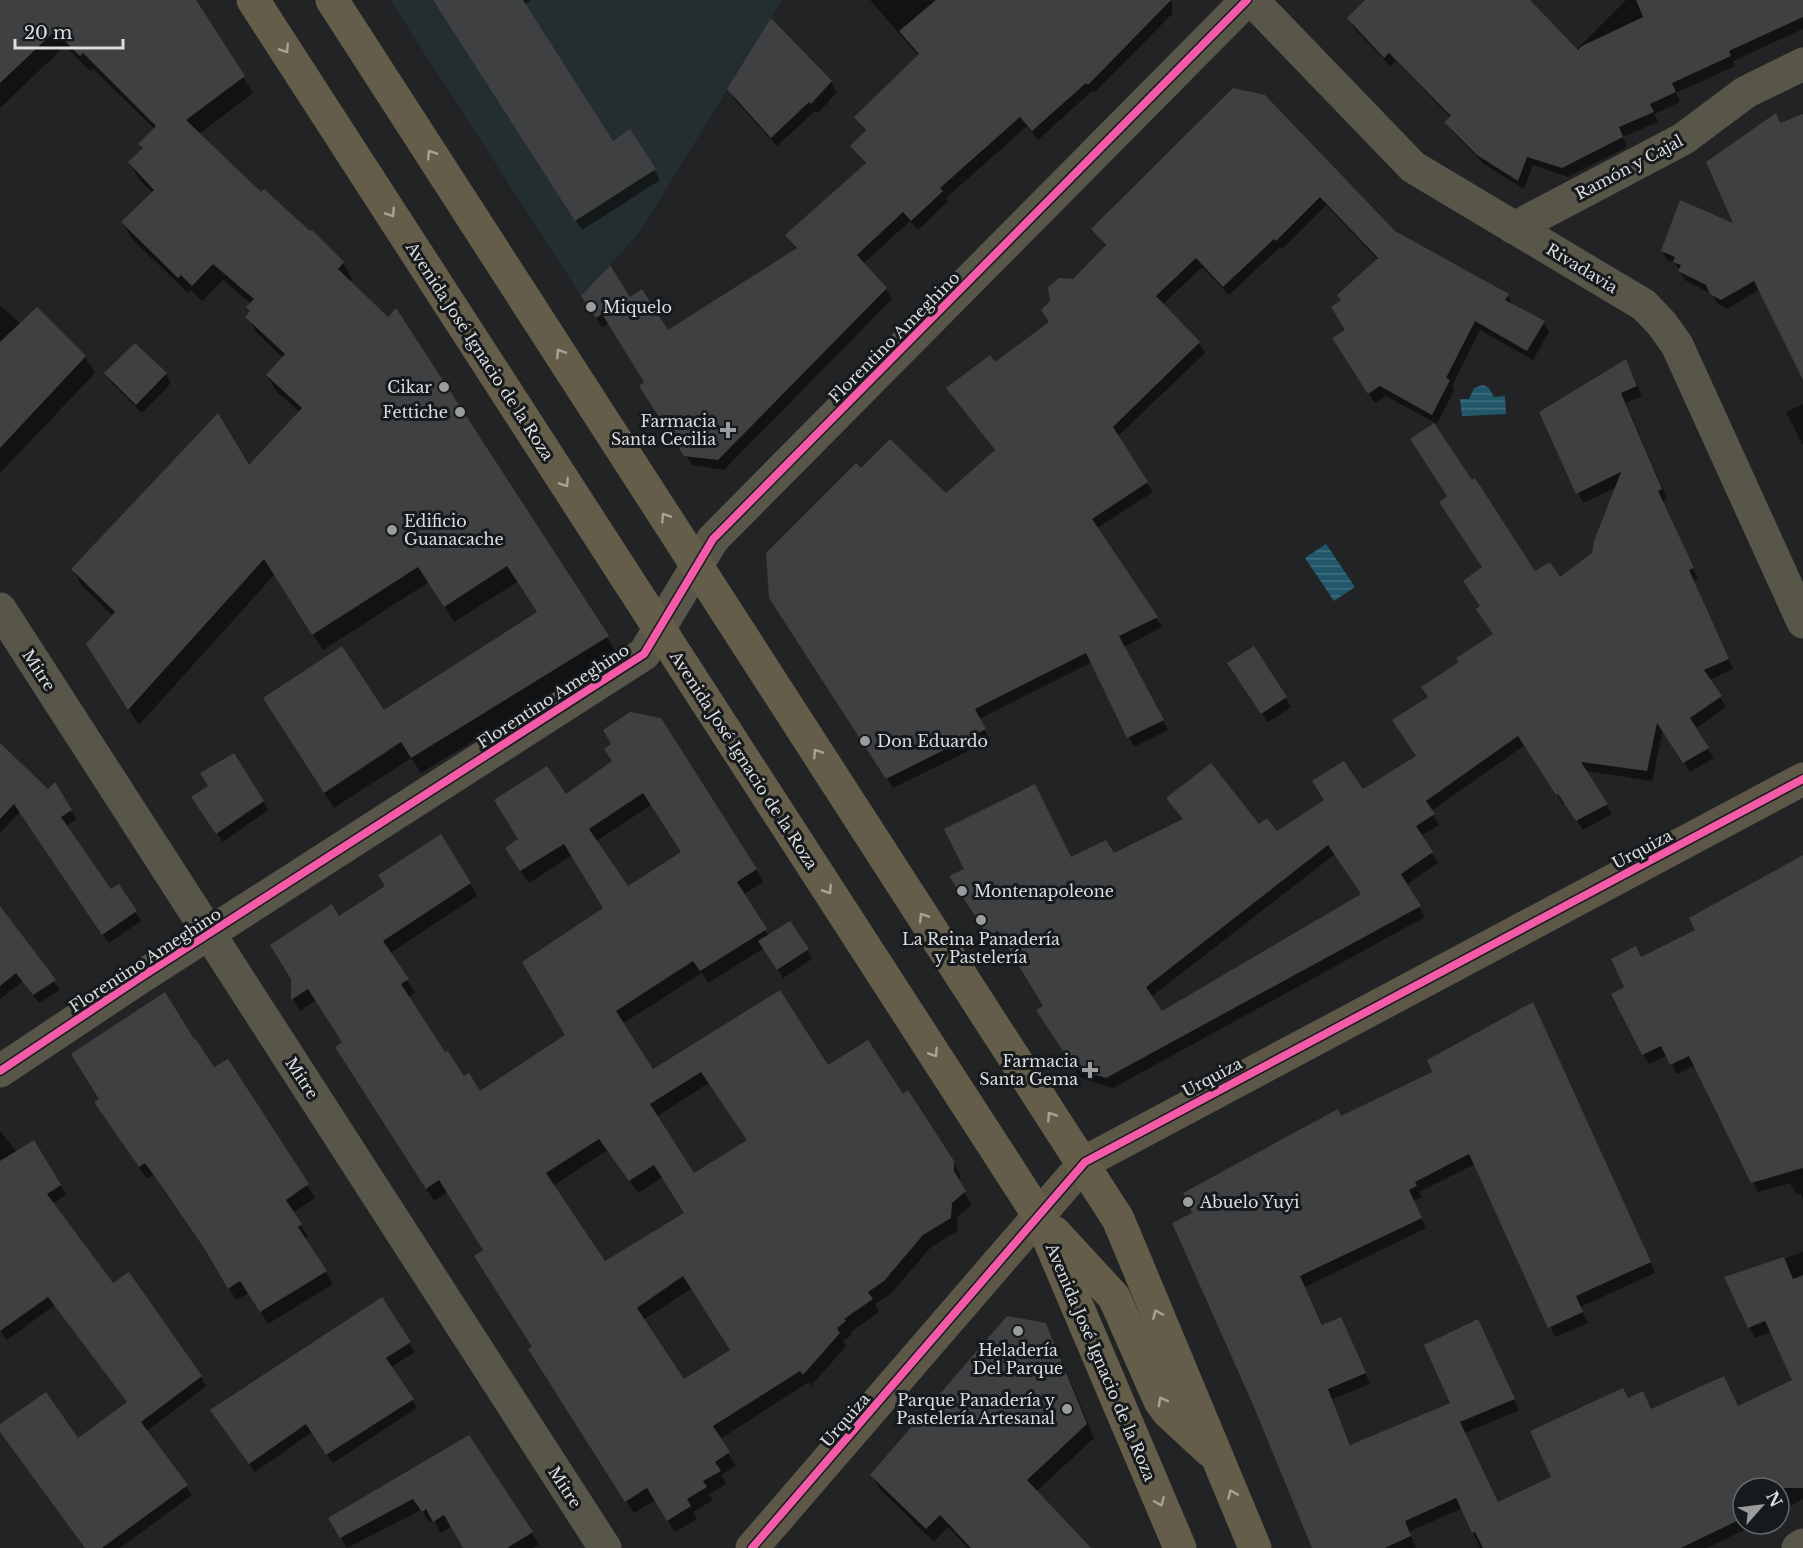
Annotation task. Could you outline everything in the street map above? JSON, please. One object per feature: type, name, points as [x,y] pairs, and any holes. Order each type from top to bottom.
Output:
[{"type":"main road","name":"Avenida José Ignacio de la Roza","points":[[253,0],[1039,1216],[1180,1548]]},
{"type":"main road","points":[[332,0],[1118,1219],[1255,1548]]},
{"type":"main road","points":[[1039,1216],[1114,1297],[1161,1401],[1169,1413],[1217,1458]]},
{"type":"street","name":"Florentino Ameghino","points":[[0,1071],[644,654],[713,539],[1247,0]]},
{"type":"street","name":"Rivadavia","points":[[1252,0],[1413,167],[1644,305],[1673,338],[1803,622]]},
{"type":"street","name":"Ramón y Cajal","points":[[1514,228],[1683,139],[1746,92],[1803,64]]},
{"type":"street","name":"Mitre","points":[[0,609],[605,1548]]},
{"type":"street","name":"Urquiza","points":[[752,1548],[1083,1165],[1133,1135],[1803,779]]},
{"type":"street","points":[[1798,1548],[1803,1545]]},
{"type":"shaded area","points":[[390,0],[782,0],[640,232],[581,296]]},
{"type":"water","points":[[1483,385],[1489,388],[1494,397],[1505,396],[1506,414],[1462,416],[1460,399],[1469,399],[1474,388]]},
{"type":"water","points":[[1326,544],[1355,587],[1334,601],[1305,558]]},
{"type":"building","points":[[0,0],[196,0],[245,76],[186,120],[261,192],[264,189],[310,231],[312,230],[344,262],[338,269],[388,317],[396,308],[609,636],[411,758],[401,742],[324,793],[263,698],[342,646],[384,710],[537,612],[507,566],[444,607],[418,567],[312,635],[264,559],[128,710],[86,644],[115,612],[71,569],[218,413],[249,465],[302,408],[266,375],[285,354],[245,317],[250,311],[246,307],[254,299],[213,264],[192,286],[181,275],[178,278],[121,222],[154,190],[128,162],[143,148],[138,144],[156,126],[83,53],[80,56],[55,31],[0,83]]},
{"type":"building","points":[[433,0],[523,0],[613,141],[630,129],[656,169],[575,221]]},
{"type":"building","points":[[936,0],[1171,0],[1088,85],[1086,83],[1032,131],[1020,117],[940,188],[943,191],[911,221],[903,212],[857,255],[887,288],[718,460],[684,456],[639,386],[644,382],[602,314],[596,318],[581,296],[610,265],[630,297],[642,289],[668,330],[797,248],[785,235],[866,163],[850,146],[866,130],[854,117],[919,54],[899,31]]},
{"type":"building","points":[[1365,0],[1530,0],[1578,50],[1643,17],[1636,0],[1803,0],[1803,17],[1729,51],[1731,56],[1672,83],[1676,92],[1650,104],[1654,112],[1619,127],[1623,137],[1562,168],[1527,157],[1518,181],[1477,155],[1444,122],[1451,116],[1389,53],[1384,58],[1347,18]]},
{"type":"building","points":[[771,18],[832,81],[811,104],[809,102],[771,138],[727,89]]},
{"type":"building","points":[[1233,88],[1265,95],[1395,231],[1509,294],[1505,300],[1545,321],[1527,351],[1475,321],[1446,378],[1450,380],[1432,415],[1380,386],[1368,394],[1332,338],[1345,330],[1331,307],[1341,300],[1337,295],[1378,258],[1320,197],[1276,241],[1274,239],[1223,287],[1196,258],[1156,296],[1200,342],[1113,427],[1148,482],[1092,519],[1158,617],[1119,636],[1164,720],[1127,738],[1086,653],[975,709],[986,729],[886,779],[769,598],[766,553],[856,463],[861,468],[890,439],[946,493],[995,450],[946,388],[990,355],[995,362],[1049,322],[1041,310],[1050,301],[1048,287],[1059,278],[1073,279],[1106,245],[1091,229]]},
{"type":"building","points":[[1776,113],[1780,123],[1803,114],[1803,380],[1754,281],[1721,300],[1710,294],[1706,285],[1678,271],[1681,265],[1673,262],[1675,257],[1661,251],[1680,200],[1733,223],[1706,162]]},
{"type":"building","points":[[37,307],[86,356],[0,448],[0,342]]},
{"type":"building","points":[[135,343],[167,373],[136,405],[104,373]]},
{"type":"building","points":[[1626,359],[1637,386],[1621,393],[1662,489],[1658,491],[1694,568],[1689,570],[1729,659],[1704,670],[1722,696],[1690,718],[1709,748],[1683,763],[1657,723],[1647,771],[1581,762],[1608,804],[1576,821],[1558,794],[1556,795],[1518,736],[1426,801],[1435,814],[1416,826],[1433,852],[1401,874],[1421,906],[1106,1078],[1074,1068],[1036,1010],[1043,1006],[998,931],[988,936],[949,876],[964,869],[944,829],[1035,784],[1071,857],[1106,840],[1114,853],[1183,819],[1166,798],[1211,763],[1259,824],[1267,818],[1277,831],[1324,800],[1312,781],[1344,761],[1363,789],[1416,756],[1392,720],[1428,697],[1421,687],[1459,662],[1456,658],[1493,634],[1476,609],[1480,606],[1463,581],[1482,567],[1439,502],[1447,496],[1410,439],[1434,423],[1472,480],[1475,478],[1535,571],[1550,562],[1560,577],[1592,553],[1594,541],[1621,472],[1576,494],[1539,412]],"holes":[[[1328,845],[1361,894],[1162,1011],[1146,987]]]},
{"type":"building","points":[[1254,646],[1287,697],[1261,714],[1227,663]]},
{"type":"building","points":[[630,712],[661,718],[757,869],[737,882],[767,929],[700,971],[693,961],[616,1011],[653,1069],[780,990],[828,1065],[868,1040],[903,1094],[908,1090],[954,1161],[954,1171],[966,1191],[952,1203],[951,1218],[923,1235],[884,1281],[868,1292],[873,1299],[844,1319],[846,1321],[837,1328],[840,1333],[803,1375],[800,1371],[713,1426],[730,1452],[715,1462],[721,1471],[703,1481],[707,1487],[687,1499],[691,1506],[667,1521],[647,1488],[625,1502],[528,1349],[532,1347],[474,1256],[483,1250],[439,1180],[426,1189],[335,1047],[342,1042],[308,989],[291,1000],[291,979],[270,945],[332,904],[339,916],[385,886],[378,875],[441,834],[471,883],[383,941],[409,979],[401,984],[445,1052],[448,1051],[464,1076],[469,1073],[480,1091],[565,1035],[522,962],[603,908],[564,844],[520,871],[505,848],[518,839],[494,800],[547,766],[566,794],[612,761],[604,749],[611,744],[603,730]],"holes":[[[643,793],[681,852],[628,886],[589,829]],[[701,1072],[747,1140],[694,1173],[650,1104]],[[599,1139],[629,1181],[654,1165],[684,1213],[605,1261],[546,1173]],[[683,1276],[730,1350],[684,1379],[637,1308]]]},
{"type":"building","points":[[0,743],[48,789],[55,782],[72,810],[61,817],[111,889],[119,884],[137,911],[102,935],[14,804],[0,819]]},
{"type":"building","points":[[234,753],[264,801],[216,834],[191,797],[208,786],[200,773]]},
{"type":"building","points":[[1803,855],[1803,1168],[1751,1183],[1689,1056],[1670,1065],[1661,1046],[1642,1055],[1611,994],[1624,987],[1611,959],[1636,946],[1641,957],[1695,930],[1689,918]]},
{"type":"building","points":[[0,906],[56,980],[33,995],[16,973],[0,986]]},
{"type":"building","points":[[790,921],[809,949],[777,970],[758,941]]},
{"type":"building","points":[[165,992],[214,1067],[228,1059],[309,1184],[286,1200],[302,1224],[298,1227],[327,1271],[260,1312],[240,1281],[228,1289],[206,1251],[145,1163],[139,1167],[94,1102],[99,1099],[71,1054]]},
{"type":"building","points":[[1533,1002],[1651,1262],[1576,1296],[1583,1312],[1548,1328],[1469,1154],[1415,1182],[1417,1186],[1409,1190],[1422,1218],[1300,1276],[1322,1325],[1341,1317],[1366,1373],[1328,1389],[1350,1445],[1450,1403],[1424,1345],[1478,1319],[1515,1399],[1460,1422],[1498,1502],[1551,1477],[1530,1431],[1623,1388],[1628,1398],[1643,1391],[1651,1409],[1724,1376],[1738,1406],[1792,1380],[1765,1321],[1748,1328],[1724,1277],[1784,1257],[1793,1279],[1803,1275],[1803,1488],[1791,1488],[1791,1476],[1731,1476],[1731,1524],[1681,1548],[1483,1548],[1475,1532],[1472,1533],[1456,1498],[1405,1521],[1411,1536],[1385,1548],[1312,1548],[1254,1407],[1172,1223],[1192,1213],[1183,1193],[1338,1109],[1341,1116],[1432,1072],[1427,1060]]},
{"type":"building","points":[[34,1140],[61,1185],[47,1194],[113,1283],[129,1272],[202,1376],[141,1422],[188,1485],[102,1548],[85,1548],[0,1432],[0,1424],[46,1392],[78,1438],[127,1402],[48,1297],[0,1331],[0,1161]]},
{"type":"building","points":[[382,1297],[411,1342],[386,1358],[414,1399],[326,1455],[306,1424],[249,1464],[210,1410]]},
{"type":"building","points":[[1007,1316],[1046,1323],[1087,1424],[1027,1480],[1091,1548],[971,1548],[940,1515],[926,1529],[870,1475]]},
{"type":"building","points":[[469,1435],[533,1532],[507,1548],[463,1548],[444,1515],[433,1522],[426,1509],[422,1512],[413,1499],[340,1538],[328,1518]]},
{"type":"cycle path","points":[[0,1071],[138,979],[644,654],[713,539],[1247,0]]},
{"type":"cycle path","points":[[752,1548],[1085,1162],[1803,779]]},
{"type":"place","name":"Miquelo","points":[[591,307]]},
{"type":"place","name":"Cikar","points":[[444,387]]},
{"type":"place","name":"Fettiche","points":[[460,412]]},
{"type":"place","name":"Farmacia Santa Cecilia","points":[[728,430]]},
{"type":"place","name":"Edificio Guanacache","points":[[392,530]]},
{"type":"place","name":"Don Eduardo","points":[[865,741]]},
{"type":"place","name":"Montenapoleone","points":[[962,891]]},
{"type":"place","name":"La Reina Panadería y Pastelería","points":[[981,920]]},
{"type":"place","name":"Farmacia Santa Gema","points":[[1090,1070]]},
{"type":"place","name":"Abuelo Yuyi","points":[[1188,1202]]},
{"type":"place","name":"Heladería Del Parque","points":[[1018,1331]]},
{"type":"place","name":"Parque Panadería y Pastelería Artesanal","points":[[1067,1409]]}]
